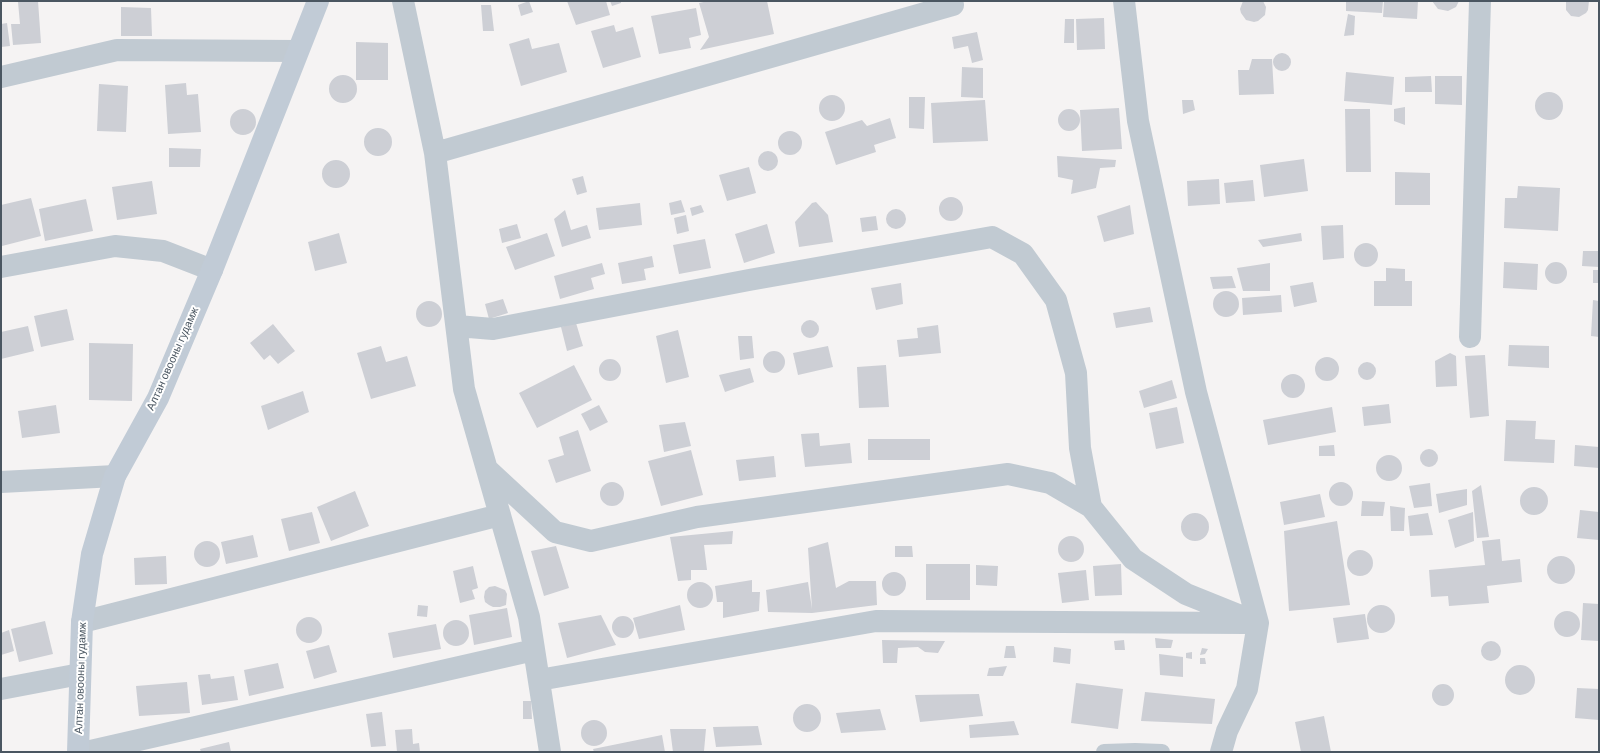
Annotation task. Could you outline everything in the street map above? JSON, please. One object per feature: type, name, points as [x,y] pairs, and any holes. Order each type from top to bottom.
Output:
[{"type":"main road","name":"Алтан овооны гудамж","points":[[78,752],[82,622],[92,554],[115,476],[158,398],[212,270],[297,51],[318,1]]},
{"type":"street","points":[[404,1],[435,153],[464,389],[529,617],[550,752]]},
{"type":"street","points":[[1124,1],[1138,121],[1196,392],[1258,623],[1247,689],[1227,731],[1221,752]]},
{"type":"street","points":[[1470,337],[1480,1]]},
{"type":"street","points":[[435,153],[952,5]]},
{"type":"street","points":[[1,77],[117,50],[297,51]]},
{"type":"street","points":[[457,326],[493,329],[748,280],[992,237],[1023,254],[1056,300],[1076,373],[1080,448],[1091,507]]},
{"type":"street","points":[[1,266],[115,246],[163,251],[212,270]]},
{"type":"street","points":[[487,469],[555,532],[591,540],[697,517],[1008,474],[1050,483],[1091,507],[1133,559],[1186,594],[1258,623]]},
{"type":"street","points":[[1,482],[115,476]]},
{"type":"street","points":[[82,622],[500,516]]},
{"type":"street","points":[[539,680],[876,621],[1258,623]]},
{"type":"street","points":[[86,752],[534,650]]},
{"type":"street","points":[[1,689],[80,674]]},
{"type":"lane","points":[[1104,752],[1162,752]]},
{"type":"building","points":[[38,1],[41,43],[13,45],[11,24],[20,24],[18,2]]},
{"type":"building","points":[[529,1],[533,12],[521,16],[518,5]]},
{"type":"building","points":[[567,1],[606,1],[610,15],[576,25]]},
{"type":"building","points":[[610,1],[621,1],[621,3],[612,6]]},
{"type":"building","points":[[708,1],[767,1],[774,34],[700,50],[709,37],[699,3]]},
{"type":"building","points":[[1243,1],[1263,1],[1266,7],[1265,15],[1258,21],[1254,22],[1246,20],[1240,9]]},
{"type":"building","points":[[1346,1],[1383,1],[1382,13],[1346,11]]},
{"type":"building","points":[[1384,1],[1418,1],[1417,19],[1383,17]]},
{"type":"building","points":[[1432,1],[1459,1],[1456,7],[1448,11],[1438,9]]},
{"type":"building","points":[[1566,1],[1589,1],[1588,10],[1579,17],[1571,16],[1566,10]]},
{"type":"building","points":[[481,5],[491,5],[494,31],[483,31]]},
{"type":"building","points":[[121,7],[151,8],[152,36],[121,36]]},
{"type":"building","points":[[696,8],[701,35],[689,38],[691,48],[659,54],[651,16]]},
{"type":"building","points":[[1348,14],[1355,16],[1354,35],[1344,36]]},
{"type":"building","points":[[1104,18],[1105,49],[1077,50],[1076,19]]},
{"type":"building","points":[[1065,19],[1074,19],[1074,43],[1064,43]]},
{"type":"building","points":[[7,23],[10,46],[1,47],[1,24]]},
{"type":"building","points":[[614,25],[616,32],[633,27],[641,57],[603,68],[591,31]]},
{"type":"building","points":[[977,32],[983,60],[972,63],[968,46],[954,49],[952,37]]},
{"type":"building","points":[[529,38],[532,49],[559,43],[567,72],[521,86],[509,44]]},
{"type":"building","points":[[356,42],[388,43],[388,80],[356,80]]},
{"type":"building","points":[[1282,53],[1288,56],[1291,62],[1288,68],[1282,71],[1276,68],[1273,62],[1276,56]]},
{"type":"building","points":[[1252,59],[1272,59],[1274,94],[1239,95],[1238,70],[1249,70]]},
{"type":"building","points":[[962,67],[983,68],[983,98],[961,97]]},
{"type":"building","points":[[1346,72],[1394,77],[1392,105],[1344,101]]},
{"type":"building","points":[[343,75],[353,79],[357,89],[353,99],[343,103],[333,99],[329,89],[333,79]]},
{"type":"building","points":[[1431,76],[1432,92],[1405,92],[1405,77]]},
{"type":"building","points":[[1435,76],[1462,76],[1462,105],[1435,104]]},
{"type":"building","points":[[186,83],[187,95],[198,94],[201,132],[168,134],[165,85]]},
{"type":"building","points":[[99,84],[128,86],[126,132],[97,131]]},
{"type":"building","points":[[1549,92],[1559,96],[1563,106],[1559,116],[1549,120],[1539,116],[1535,106],[1539,96]]},
{"type":"building","points":[[832,95],[841,99],[845,108],[841,117],[832,121],[823,117],[819,108],[823,99]]},
{"type":"building","points":[[909,97],[925,97],[924,129],[909,128]]},
{"type":"building","points":[[985,100],[988,141],[933,143],[931,103]]},
{"type":"building","points":[[1182,100],[1193,100],[1195,110],[1183,114]]},
{"type":"building","points":[[1405,107],[1405,125],[1394,121],[1394,109]]},
{"type":"building","points":[[1119,108],[1122,149],[1082,151],[1080,110]]},
{"type":"building","points":[[243,109],[252,113],[256,122],[252,131],[243,135],[234,131],[230,122],[234,113]]},
{"type":"building","points":[[1069,109],[1077,112],[1080,120],[1077,128],[1069,131],[1061,128],[1058,120],[1061,112]]},
{"type":"building","points":[[1345,109],[1370,109],[1371,172],[1346,172]]},
{"type":"building","points":[[890,118],[896,138],[874,145],[876,152],[836,165],[825,132],[862,120],[867,126]]},
{"type":"building","points":[[378,128],[388,132],[392,142],[388,152],[378,156],[368,152],[364,142],[368,132]]},
{"type":"building","points":[[790,131],[798,135],[802,143],[798,151],[790,155],[782,151],[778,143],[782,135]]},
{"type":"building","points":[[169,148],[201,149],[200,167],[169,167]]},
{"type":"building","points":[[768,151],[775,154],[778,161],[775,168],[768,171],[761,168],[758,161],[761,154]]},
{"type":"building","points":[[1057,156],[1116,160],[1115,167],[1100,168],[1096,188],[1071,194],[1073,180],[1058,177]]},
{"type":"building","points":[[1304,159],[1308,191],[1264,197],[1260,165]]},
{"type":"building","points":[[336,160],[346,164],[350,174],[346,184],[336,188],[326,184],[322,174],[326,164]]},
{"type":"building","points":[[749,167],[756,193],[727,201],[719,175]]},
{"type":"building","points":[[1395,172],[1430,173],[1430,205],[1395,205]]},
{"type":"building","points":[[583,176],[587,192],[577,195],[572,179]]},
{"type":"building","points":[[1219,179],[1220,204],[1188,206],[1187,181]]},
{"type":"building","points":[[1253,180],[1255,201],[1226,203],[1224,183]]},
{"type":"building","points":[[152,181],[157,214],[117,220],[112,187]]},
{"type":"building","points":[[1518,186],[1560,188],[1558,231],[1504,228],[1505,198],[1517,198]]},
{"type":"building","points":[[951,197],[960,200],[963,209],[960,218],[951,221],[942,218],[939,209],[942,200]]},
{"type":"building","points":[[31,198],[41,236],[2,246],[1,205]]},
{"type":"building","points":[[86,199],[93,231],[45,241],[39,209]]},
{"type":"building","points":[[681,200],[685,212],[671,215],[669,203]]},
{"type":"building","points":[[816,202],[828,215],[833,242],[799,247],[795,222],[812,203]]},
{"type":"building","points":[[640,203],[642,225],[599,230],[596,208]]},
{"type":"building","points":[[701,205],[704,212],[692,216],[690,208]]},
{"type":"building","points":[[1130,205],[1134,234],[1104,242],[1097,216]]},
{"type":"building","points":[[896,209],[903,212],[906,219],[903,226],[896,229],[889,226],[886,219],[889,212]]},
{"type":"building","points":[[565,210],[571,230],[587,225],[591,238],[562,247],[554,219]]},
{"type":"building","points":[[686,215],[689,231],[677,234],[674,218]]},
{"type":"building","points":[[876,216],[878,230],[862,232],[860,218]]},
{"type":"building","points":[[517,224],[521,238],[502,243],[499,229]]},
{"type":"building","points":[[767,224],[775,253],[744,263],[735,234]]},
{"type":"building","points":[[1343,225],[1344,258],[1323,260],[1321,226]]},
{"type":"building","points":[[339,233],[347,263],[315,271],[308,242]]},
{"type":"building","points":[[547,233],[555,256],[515,270],[506,247]]},
{"type":"building","points":[[1301,233],[1302,241],[1263,247],[1258,240]]},
{"type":"building","points":[[705,239],[711,268],[679,274],[673,245]]},
{"type":"building","points":[[1366,243],[1375,246],[1378,255],[1375,264],[1366,267],[1357,264],[1354,255],[1357,246]]},
{"type":"building","points":[[1583,251],[1599,251],[1599,267],[1582,266]]},
{"type":"building","points":[[652,256],[654,267],[644,269],[646,280],[622,284],[618,263]]},
{"type":"building","points":[[1504,262],[1538,264],[1537,290],[1503,288]]},
{"type":"building","points":[[1552,262],[1560,262],[1567,269],[1567,277],[1560,284],[1552,284],[1545,277],[1545,269]]},
{"type":"building","points":[[602,263],[605,274],[591,278],[594,289],[560,299],[554,276]]},
{"type":"building","points":[[1270,263],[1270,291],[1243,291],[1237,268]]},
{"type":"building","points":[[1386,268],[1405,269],[1405,281],[1412,281],[1412,306],[1374,306],[1374,281],[1386,281]]},
{"type":"building","points":[[1593,270],[1599,270],[1599,283],[1593,283]]},
{"type":"building","points":[[1232,276],[1236,288],[1213,289],[1210,277]]},
{"type":"building","points":[[1313,282],[1317,302],[1294,307],[1290,286]]},
{"type":"building","points":[[901,283],[903,304],[876,310],[871,288]]},
{"type":"building","points":[[1226,291],[1235,295],[1239,304],[1235,313],[1226,317],[1217,313],[1213,304],[1217,295]]},
{"type":"building","points":[[1281,295],[1282,312],[1243,315],[1242,298]]},
{"type":"building","points":[[503,299],[508,313],[489,319],[485,304]]},
{"type":"building","points":[[1593,300],[1599,301],[1599,337],[1591,336]]},
{"type":"building","points":[[429,301],[438,305],[442,314],[438,323],[429,327],[420,323],[416,314],[420,305]]},
{"type":"building","points":[[1150,307],[1153,322],[1116,328],[1113,313]]},
{"type":"building","points":[[67,309],[74,340],[41,347],[34,316]]},
{"type":"building","points":[[810,320],[816,323],[819,329],[816,335],[810,338],[804,335],[801,329],[804,323]]},
{"type":"building","points":[[576,323],[583,346],[567,351],[561,327]]},
{"type":"building","points":[[273,324],[295,351],[278,364],[270,355],[264,360],[250,343]]},
{"type":"building","points":[[938,325],[941,353],[899,357],[897,340],[918,338],[917,328]]},
{"type":"building","points":[[28,326],[34,351],[1,359],[1,332]]},
{"type":"building","points":[[678,330],[689,377],[666,383],[656,336]]},
{"type":"building","points":[[738,336],[752,336],[754,358],[740,360]]},
{"type":"building","points":[[89,343],[133,344],[132,401],[89,400]]},
{"type":"building","points":[[1509,345],[1549,346],[1549,368],[1508,366]]},
{"type":"building","points":[[381,346],[386,362],[407,356],[416,386],[371,399],[357,353]]},
{"type":"building","points":[[828,346],[833,367],[798,375],[793,353]]},
{"type":"building","points":[[774,351],[782,354],[785,362],[782,370],[774,373],[766,370],[763,362],[766,354]]},
{"type":"building","points":[[1450,353],[1456,356],[1457,386],[1436,387],[1435,361]]},
{"type":"building","points":[[1485,355],[1489,416],[1470,418],[1465,356]]},
{"type":"building","points":[[1327,357],[1335,361],[1339,369],[1335,377],[1327,381],[1319,377],[1315,369],[1319,361]]},
{"type":"building","points":[[610,359],[618,362],[621,370],[618,378],[610,381],[602,378],[599,370],[602,362]]},
{"type":"building","points":[[1367,362],[1371,363],[1375,367],[1375,375],[1371,379],[1367,380],[1363,379],[1359,375],[1358,371],[1359,367],[1363,363]]},
{"type":"building","points":[[574,365],[592,400],[537,428],[519,393]]},
{"type":"building","points":[[886,365],[889,407],[859,408],[857,367]]},
{"type":"building","points":[[750,368],[754,382],[725,392],[719,375]]},
{"type":"building","points":[[1293,374],[1302,377],[1305,386],[1302,395],[1293,398],[1284,395],[1281,386],[1284,377]]},
{"type":"building","points":[[1172,380],[1177,398],[1144,408],[1139,391]]},
{"type":"building","points":[[303,391],[309,412],[268,430],[261,406]]},
{"type":"building","points":[[1389,404],[1391,423],[1364,426],[1362,407]]},
{"type":"building","points":[[56,405],[60,433],[22,438],[18,411]]},
{"type":"building","points":[[599,405],[608,422],[590,431],[581,414]]},
{"type":"building","points":[[1177,407],[1184,443],[1156,449],[1149,413]]},
{"type":"building","points":[[1332,407],[1336,432],[1268,445],[1263,420]]},
{"type":"building","points":[[1506,420],[1536,421],[1535,439],[1555,440],[1554,463],[1504,461]]},
{"type":"building","points":[[685,422],[691,446],[664,452],[659,425]]},
{"type":"building","points":[[578,430],[591,471],[556,483],[548,460],[564,455],[559,437]]},
{"type":"building","points":[[819,433],[820,446],[850,443],[852,463],[805,467],[801,434]]},
{"type":"building","points":[[868,439],[930,439],[930,460],[868,460]]},
{"type":"building","points":[[1334,445],[1335,456],[1319,456],[1319,446]]},
{"type":"building","points":[[1575,445],[1599,447],[1599,468],[1574,466]]},
{"type":"building","points":[[1429,449],[1435,452],[1438,458],[1435,464],[1429,467],[1423,464],[1420,458],[1423,452]]},
{"type":"building","points":[[691,450],[703,495],[661,506],[648,461]]},
{"type":"building","points":[[1389,455],[1398,459],[1402,468],[1398,477],[1389,481],[1380,477],[1376,468],[1380,459]]},
{"type":"building","points":[[774,456],[776,477],[739,481],[736,460]]},
{"type":"building","points":[[612,482],[617,483],[623,489],[623,499],[617,505],[612,506],[607,505],[601,499],[600,494],[601,489],[607,483]]},
{"type":"building","points":[[1341,482],[1350,485],[1353,494],[1350,503],[1341,506],[1332,503],[1329,494],[1332,485]]},
{"type":"building","points":[[1430,483],[1432,506],[1414,508],[1409,486]]},
{"type":"building","points":[[1481,485],[1489,537],[1477,538],[1472,491]]},
{"type":"building","points":[[1534,487],[1544,491],[1548,501],[1544,511],[1534,515],[1524,511],[1520,501],[1524,491]]},
{"type":"building","points":[[1467,489],[1467,505],[1439,513],[1436,494]]},
{"type":"building","points":[[355,491],[369,526],[331,541],[317,507]]},
{"type":"building","points":[[1320,494],[1325,517],[1284,525],[1280,502]]},
{"type":"building","points":[[1362,501],[1385,502],[1383,516],[1361,516]]},
{"type":"building","points":[[1390,506],[1405,508],[1404,531],[1391,531]]},
{"type":"building","points":[[1580,510],[1599,512],[1599,540],[1577,538]]},
{"type":"building","points":[[312,512],[320,543],[289,551],[281,519]]},
{"type":"building","points":[[1473,512],[1474,541],[1455,548],[1448,520]]},
{"type":"building","points":[[1195,513],[1205,517],[1209,527],[1205,537],[1195,541],[1185,537],[1181,527],[1185,517]]},
{"type":"building","points":[[1428,513],[1433,535],[1410,536],[1408,516]]},
{"type":"building","points":[[1337,521],[1350,605],[1289,611],[1284,531]]},
{"type":"building","points":[[733,531],[732,544],[704,545],[707,570],[691,570],[691,580],[678,581],[670,537]]},
{"type":"building","points":[[253,535],[258,557],[226,564],[221,542]]},
{"type":"building","points":[[1071,536],[1080,540],[1084,549],[1080,558],[1071,562],[1062,558],[1058,549],[1062,540]]},
{"type":"building","points":[[1500,539],[1502,561],[1520,559],[1522,582],[1487,586],[1489,603],[1449,606],[1448,596],[1431,597],[1429,570],[1485,565],[1482,541]]},
{"type":"building","points":[[207,541],[216,545],[220,554],[216,563],[207,567],[198,563],[194,554],[198,545]]},
{"type":"building","points":[[828,542],[836,588],[849,581],[876,581],[877,605],[812,613],[768,612],[766,590],[808,582],[812,609],[808,548]]},
{"type":"building","points":[[556,546],[569,588],[544,596],[531,551]]},
{"type":"building","points":[[895,546],[912,546],[913,557],[895,557]]},
{"type":"building","points":[[1360,550],[1369,554],[1373,563],[1369,572],[1360,576],[1351,572],[1347,563],[1351,554]]},
{"type":"building","points":[[166,556],[167,584],[135,585],[134,558]]},
{"type":"building","points":[[1561,556],[1571,560],[1575,570],[1571,580],[1561,584],[1551,580],[1547,570],[1551,560]]},
{"type":"building","points":[[926,564],[970,564],[970,600],[926,600]]},
{"type":"building","points":[[1121,564],[1122,595],[1095,596],[1093,566]]},
{"type":"building","points":[[976,565],[998,566],[997,586],[976,585]]},
{"type":"building","points":[[473,566],[478,588],[472,590],[475,599],[460,603],[453,571]]},
{"type":"building","points":[[1086,570],[1089,600],[1062,603],[1058,573]]},
{"type":"building","points":[[894,572],[902,576],[906,584],[902,592],[894,596],[886,592],[882,584],[886,576]]},
{"type":"building","points":[[752,580],[752,592],[760,592],[759,611],[723,618],[723,602],[717,602],[715,586]]},
{"type":"building","points":[[700,582],[709,586],[713,595],[709,604],[700,608],[691,604],[687,595],[691,586]]},
{"type":"building","points":[[495,586],[505,590],[507,594],[506,605],[493,607],[485,602],[485,591],[489,587]]},
{"type":"building","points":[[1583,603],[1599,604],[1599,641],[1581,640]]},
{"type":"building","points":[[418,605],[428,606],[427,617],[417,616]]},
{"type":"building","points":[[680,605],[685,630],[639,639],[633,618]]},
{"type":"building","points":[[1381,605],[1391,609],[1395,619],[1391,629],[1381,633],[1371,629],[1367,619],[1371,609]]},
{"type":"building","points":[[507,608],[512,637],[474,645],[469,615]]},
{"type":"building","points":[[1567,611],[1576,615],[1580,624],[1576,633],[1567,637],[1558,633],[1554,624],[1558,615]]},
{"type":"building","points":[[1365,614],[1369,639],[1337,643],[1333,618]]},
{"type":"building","points":[[601,615],[616,645],[567,658],[558,623]]},
{"type":"building","points":[[623,616],[631,619],[634,627],[631,635],[623,638],[615,635],[612,627],[615,619]]},
{"type":"building","points":[[309,617],[318,621],[322,630],[318,639],[309,643],[300,639],[296,630],[300,621]]},
{"type":"building","points":[[456,620],[465,624],[469,633],[465,642],[456,646],[447,642],[443,633],[447,624]]},
{"type":"building","points":[[45,621],[53,654],[19,662],[11,629]]},
{"type":"building","points":[[436,624],[441,649],[393,658],[388,633]]},
{"type":"building","points":[[9,630],[14,651],[1,655],[1,633]]},
{"type":"building","points":[[1155,638],[1173,640],[1171,648],[1156,648]]},
{"type":"building","points":[[882,640],[945,641],[938,653],[925,652],[918,647],[898,648],[897,663],[883,663]]},
{"type":"building","points":[[1124,640],[1125,650],[1115,650],[1114,641]]},
{"type":"building","points":[[1487,641],[1495,641],[1501,647],[1501,655],[1495,661],[1487,661],[1481,655],[1481,647]]},
{"type":"building","points":[[329,645],[337,672],[314,679],[306,651]]},
{"type":"building","points":[[1006,646],[1014,646],[1016,658],[1004,658]]},
{"type":"building","points":[[1054,647],[1071,649],[1070,664],[1053,662]]},
{"type":"building","points":[[1202,648],[1208,649],[1205,654],[1200,655]]},
{"type":"building","points":[[1192,652],[1192,659],[1186,658],[1186,653]]},
{"type":"building","points":[[1159,654],[1183,657],[1183,677],[1160,675]]},
{"type":"building","points":[[1200,658],[1205,658],[1206,664],[1200,664]]},
{"type":"building","points":[[278,663],[284,688],[249,696],[244,670]]},
{"type":"building","points":[[1520,665],[1531,669],[1535,680],[1531,691],[1520,695],[1509,691],[1505,680],[1509,669]]},
{"type":"building","points":[[1007,666],[1003,676],[987,676],[989,668]]},
{"type":"building","points":[[210,674],[211,679],[234,676],[238,700],[202,705],[198,675]]},
{"type":"building","points":[[187,682],[190,713],[139,716],[136,686]]},
{"type":"building","points":[[1076,683],[1123,689],[1118,729],[1071,723]]},
{"type":"building","points":[[1443,684],[1447,685],[1453,691],[1453,699],[1447,705],[1443,706],[1439,705],[1433,699],[1432,695],[1433,691],[1439,685]]},
{"type":"building","points":[[1577,688],[1599,689],[1599,720],[1575,718]]},
{"type":"building","points":[[1145,692],[1215,699],[1212,724],[1141,721]]},
{"type":"building","points":[[979,694],[983,716],[920,722],[915,695]]},
{"type":"building","points":[[523,701],[531,701],[532,719],[523,719]]},
{"type":"building","points":[[807,704],[817,708],[821,718],[817,728],[807,732],[797,728],[793,718],[797,708]]},
{"type":"building","points":[[880,709],[886,730],[841,733],[836,713]]},
{"type":"building","points":[[382,712],[386,746],[371,747],[366,714]]},
{"type":"building","points":[[1324,716],[1331,752],[1301,752],[1295,722]]},
{"type":"building","points":[[594,720],[603,724],[607,733],[603,742],[594,746],[585,742],[581,733],[585,724]]},
{"type":"building","points":[[1014,721],[1019,735],[970,738],[969,725]]},
{"type":"building","points":[[758,726],[762,745],[716,747],[713,727]]},
{"type":"building","points":[[412,729],[413,744],[419,743],[420,752],[397,752],[395,730]]},
{"type":"building","points":[[670,729],[706,729],[704,751],[673,752]]},
{"type":"building","points":[[662,735],[665,752],[594,752],[593,749]]},
{"type":"building","points":[[229,742],[231,752],[201,752],[200,749]]}]
